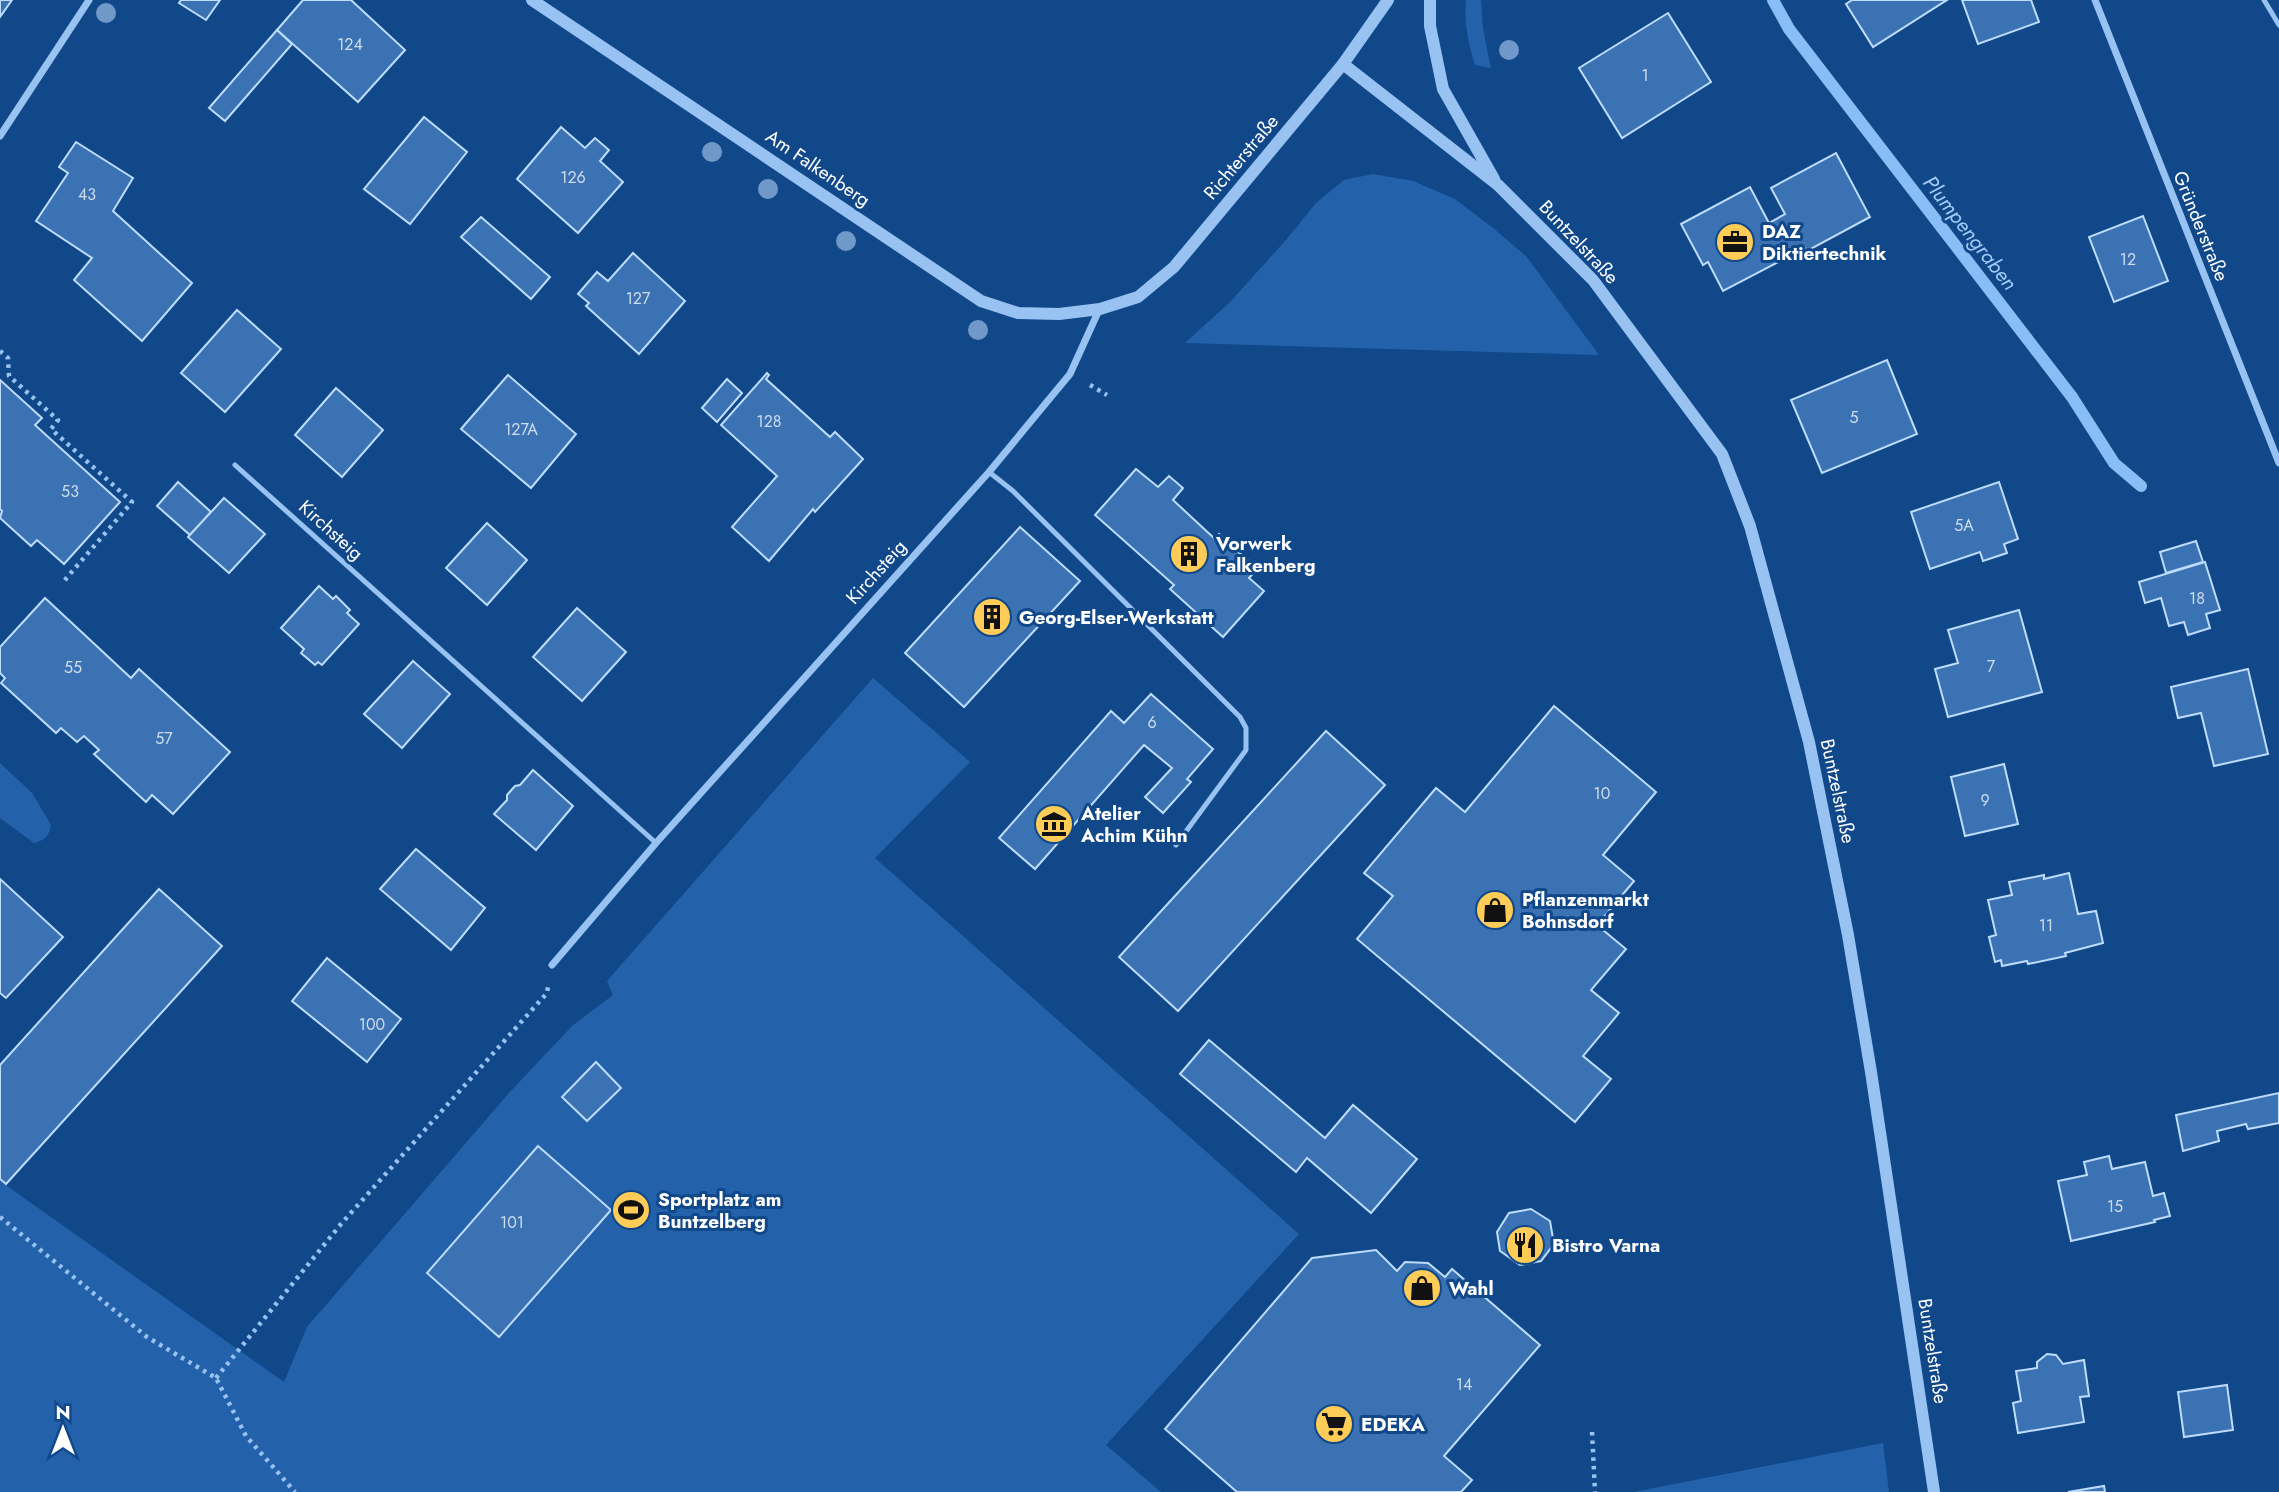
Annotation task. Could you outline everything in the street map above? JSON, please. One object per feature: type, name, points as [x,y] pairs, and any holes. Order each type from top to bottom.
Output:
[{"type":"street","points":[[0,136],[89,0]]},
{"type":"street","name":"Am Falkenberg","points":[[532,0],[981,301],[1018,313],[1059,314],[1100,309]]},
{"type":"street","name":"Richterstraße","points":[[1100,309],[1138,297],[1174,267],[1343,64],[1388,0]]},
{"type":"street","name":"Buntzelstraße","points":[[1430,0],[1430,26],[1443,89],[1498,185]]},
{"type":"street","name":"Gründerstraße","points":[[2095,0],[2279,463]]},
{"type":"street","name":"Buntzelstraße","points":[[1343,64],[1498,185],[1593,280],[1722,454],[1750,526],[1809,743],[1848,935],[1871,1072],[1934,1492]]},
{"type":"street","name":"Kirchsteig","points":[[552,965],[656,843],[989,472],[1070,374],[1100,309]]},
{"type":"lane","points":[[2264,0],[2279,24]]},
{"type":"lane","name":"Kirchsteig","points":[[235,465],[656,843]]},
{"type":"lane","points":[[989,472],[1013,491],[1240,718],[1246,728],[1248,737],[1245,750],[1176,845]]},
{"type":"path","points":[[0,351],[8,358],[9,376],[58,420],[51,429],[132,502],[64,581]]},
{"type":"path","points":[[216,1378],[341,1224],[547,993],[552,965]]},
{"type":"path","points":[[0,1217],[147,1337],[216,1378],[246,1436],[295,1492]]},
{"type":"path","points":[[1592,1432],[1595,1492]]},
{"type":"shaded area","points":[[1466,0],[1481,0],[1483,29],[1491,68],[1475,65],[1467,33]]},
{"type":"shaded area","points":[[1373,174],[1413,181],[1455,199],[1493,228],[1526,256],[1599,355],[1185,343],[1230,302],[1316,203],[1344,180]]},
{"type":"shaded area","points":[[873,678],[970,762],[875,858],[1299,1234],[1106,1445],[1161,1492],[0,1492],[0,1181],[284,1382],[307,1327],[509,1093],[572,1026],[613,995],[607,981]]},
{"type":"shaded area","points":[[0,763],[32,793],[51,825],[48,835],[41,840],[34,843],[0,818]]},
{"type":"shaded area","points":[[1883,1443],[1889,1492],[1634,1492]]},
{"type":"building","points":[[0,0],[12,0],[0,17]]},
{"type":"building","points":[[181,0],[220,0],[206,20],[179,3]]},
{"type":"building","points":[[303,0],[351,0],[405,50],[358,102],[277,30]]},
{"type":"building","points":[[1852,0],[1947,0],[1873,47],[1846,4]]},
{"type":"building","points":[[1962,0],[2031,0],[2039,22],[1978,44]]},
{"type":"building","points":[[1668,13],[1711,82],[1622,138],[1579,68]]},
{"type":"building","points":[[277,30],[292,44],[225,121],[209,108]]},
{"type":"building","points":[[424,117],[467,152],[410,224],[364,189]]},
{"type":"building","points":[[561,127],[585,148],[595,138],[609,150],[600,161],[623,182],[578,233],[517,179]]},
{"type":"building","points":[[76,142],[133,178],[113,211],[192,283],[142,341],[74,280],[92,258],[36,221],[68,173],[59,167]]},
{"type":"building","points":[[1836,153],[1870,217],[1723,291],[1708,262],[1703,265],[1681,224],[1750,187],[1769,223],[1785,214],[1771,188]]},
{"type":"building","points":[[2143,216],[2168,281],[2114,302],[2089,237]]},
{"type":"building","points":[[481,217],[550,277],[531,299],[461,237]]},
{"type":"building","points":[[633,253],[685,301],[639,354],[586,306],[589,303],[578,294],[597,272],[608,281]]},
{"type":"building","points":[[237,310],[281,349],[225,412],[181,373]]},
{"type":"building","points":[[1887,360],[1917,434],[1822,473],[1791,400]]},
{"type":"building","points":[[767,373],[769,375],[766,379],[830,437],[835,432],[863,459],[815,512],[813,509],[769,561],[732,527],[777,476],[721,425]]},
{"type":"building","points":[[508,375],[576,434],[531,488],[461,429]]},
{"type":"building","points":[[727,379],[742,393],[717,422],[702,408]]},
{"type":"building","points":[[0,380],[42,418],[35,425],[120,502],[64,564],[37,540],[31,546],[0,518]]},
{"type":"building","points":[[336,388],[383,430],[342,477],[295,435]]},
{"type":"building","name":"Vorwerk Falkenberg","points":[[1136,469],[1158,487],[1169,476],[1183,488],[1173,500],[1215,539],[1219,534],[1257,569],[1249,578],[1264,591],[1223,637],[1170,589],[1174,585],[1095,515]]},
{"type":"building","points":[[178,482],[211,512],[190,535],[157,506]]},
{"type":"building","points":[[1999,482],[2018,539],[2004,544],[2007,553],[1983,561],[1980,552],[1930,569],[1911,512]]},
{"type":"building","points":[[224,498],[265,534],[229,573],[188,537]]},
{"type":"building","points":[[487,523],[527,560],[487,605],[446,568]]},
{"type":"building","name":"Georg-Elser-Werkstatt","points":[[1020,527],[1080,581],[964,707],[905,653]]},
{"type":"building","points":[[2196,541],[2203,562],[2166,573],[2160,552]]},
{"type":"building","points":[[2205,562],[2220,610],[2206,614],[2210,628],[2188,635],[2184,622],[2169,626],[2161,598],[2145,603],[2139,582]]},
{"type":"building","points":[[319,586],[333,599],[336,596],[350,610],[347,613],[359,624],[322,665],[318,662],[315,665],[301,653],[304,649],[281,628]]},
{"type":"building","points":[[45,598],[131,678],[139,669],[230,752],[173,814],[152,795],[146,802],[94,754],[99,750],[84,736],[77,742],[61,728],[56,733],[1,683],[5,678],[0,673],[0,647]]},
{"type":"building","points":[[577,608],[626,652],[582,701],[533,657]]},
{"type":"building","points":[[2019,610],[2042,692],[1948,717],[1935,669],[1958,663],[1948,630]]},
{"type":"building","points":[[413,661],[450,694],[402,748],[364,714]]},
{"type":"building","points":[[2248,669],[2268,754],[2214,766],[2201,713],[2178,718],[2171,687]]},
{"type":"building","points":[[1151,694],[1213,749],[1187,779],[1191,782],[1163,813],[1145,797],[1172,768],[1144,745],[1035,869],[999,838],[1111,711],[1124,723]]},
{"type":"building","name":"Pflanzenmarkt Bohnsdorf","points":[[1554,706],[1656,792],[1603,855],[1634,881],[1597,925],[1626,949],[1591,990],[1619,1013],[1583,1056],[1611,1079],[1575,1122],[1357,939],[1393,896],[1364,873],[1436,788],[1465,812]]},
{"type":"building","points":[[1326,731],[1385,785],[1178,1011],[1119,957]]},
{"type":"building","points":[[2004,764],[2018,824],[1965,836],[1951,777]]},
{"type":"building","points":[[533,770],[573,806],[536,850],[494,814],[507,800],[507,795]]},
{"type":"building","points":[[416,849],[485,908],[451,950],[380,889]]},
{"type":"building","points":[[2069,873],[2078,914],[2096,911],[2103,943],[2065,953],[2066,956],[2028,964],[2027,961],[2002,966],[2001,960],[1995,962],[1989,937],[1996,935],[1988,900],[2012,895],[2009,882],[2044,875],[2044,879]]},
{"type":"building","points":[[0,879],[63,937],[6,998],[0,993]]},
{"type":"building","points":[[159,889],[222,946],[6,1184],[0,1179],[0,1065]]},
{"type":"building","points":[[327,958],[401,1019],[367,1062],[292,1001]]},
{"type":"building","points":[[1209,1040],[1325,1138],[1353,1105],[1417,1159],[1371,1213],[1307,1158],[1296,1172],[1180,1074]]},
{"type":"building","points":[[596,1062],[621,1088],[587,1121],[562,1097]]},
{"type":"building","points":[[2279,1093],[2279,1123],[2248,1129],[2246,1124],[2217,1131],[2219,1141],[2183,1151],[2176,1115]]},
{"type":"building","points":[[538,1146],[611,1210],[499,1337],[427,1273]]},
{"type":"building","points":[[2109,1156],[2112,1169],[2145,1162],[2153,1196],[2164,1193],[2170,1216],[2154,1220],[2155,1222],[2071,1241],[2058,1181],[2087,1175],[2084,1162]]},
{"type":"building","points":[[1531,1209],[1550,1221],[1554,1244],[1541,1261],[1520,1265],[1500,1251],[1497,1232],[1509,1213]]},
{"type":"building","points":[[1376,1250],[1397,1271],[1405,1262],[1428,1263],[1445,1277],[1452,1269],[1540,1345],[1444,1456],[1472,1480],[1461,1492],[1237,1492],[1165,1429],[1312,1258]]},
{"type":"building","points":[[2047,1354],[2056,1355],[2063,1364],[2084,1360],[2089,1396],[2080,1397],[2084,1422],[2018,1433],[2013,1403],[2021,1401],[2016,1371],[2037,1368],[2037,1362]]},
{"type":"building","points":[[2227,1385],[2233,1430],[2184,1437],[2178,1392]]},
{"type":"building","points":[[2104,1486],[2105,1492],[2068,1492]]},
{"type":"waterway","name":"Plumpengraben","points":[[1773,0],[1789,29],[2072,397],[2114,463],[2141,486]]},
{"type":"place","name":"DAZ Diktiertechnik","points":[[1735,242]]},
{"type":"place","name":"Vorwerk Falkenberg","points":[[1189,554]]},
{"type":"place","name":"Georg-Elser-Werkstatt","points":[[992,617]]},
{"type":"place","name":"Atelier Achim Kühn","points":[[1054,824]]},
{"type":"place","name":"Pflanzenmarkt Bohnsdorf","points":[[1495,910]]},
{"type":"place","name":"Sportplatz am Buntzelberg","points":[[631,1210]]},
{"type":"place","name":"Bistro Varna","points":[[1525,1245]]},
{"type":"place","name":"Wahl","points":[[1422,1288]]},
{"type":"place","name":"EDEKA","points":[[1334,1424]]}]
